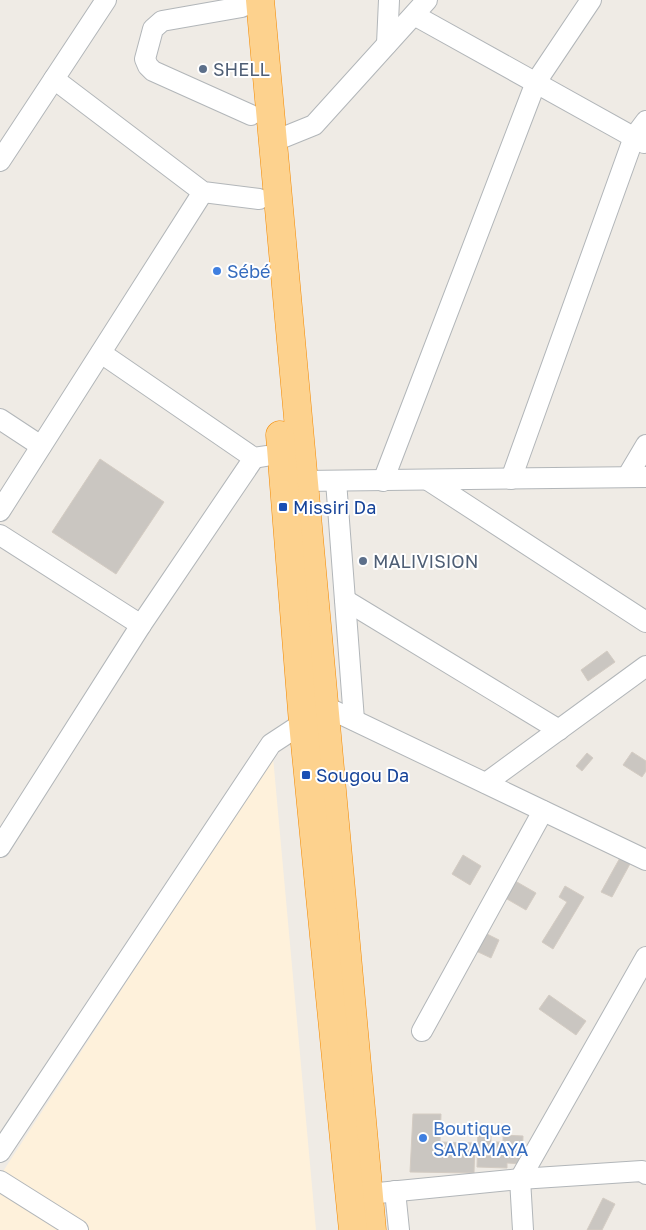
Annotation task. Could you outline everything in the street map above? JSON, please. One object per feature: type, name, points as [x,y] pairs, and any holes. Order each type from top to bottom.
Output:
[{"type":"highway","points":[[248,2],[251,115],[282,454],[303,723],[352,1230]]},
{"type":"highway","points":[[248,2],[272,142],[372,1230]]},
{"type":"street","points":[[0,161],[106,0]]},
{"type":"street","points":[[387,44],[389,0]]},
{"type":"street","points":[[383,480],[536,82],[592,0]]},
{"type":"street","points":[[248,2],[162,21],[153,29],[146,60],[148,66],[153,71],[251,115]]},
{"type":"street","points":[[272,142],[314,125],[421,7],[536,82],[640,141]]},
{"type":"street","points":[[54,79],[203,192],[259,199]]},
{"type":"street","points":[[511,479],[646,121]]},
{"type":"street","points":[[0,511],[203,192]]},
{"type":"street","points":[[101,353],[254,458],[282,454]]},
{"type":"street","points":[[0,419],[41,446]]},
{"type":"street","points":[[303,482],[637,477],[646,445]]},
{"type":"street","points":[[0,847],[141,625],[254,458]]},
{"type":"street","points":[[428,480],[646,622]]},
{"type":"street","points":[[336,481],[354,720]]},
{"type":"street","points":[[0,535],[141,625]]},
{"type":"street","points":[[345,600],[559,730]]},
{"type":"street","points":[[486,783],[646,666]]},
{"type":"street","points":[[324,706],[646,860]]},
{"type":"street","points":[[0,1152],[144,933],[272,744],[303,723]]},
{"type":"street","points":[[422,1032],[543,811]]},
{"type":"street","points":[[524,1230],[520,1179],[646,957]]},
{"type":"street","points":[[368,1194],[520,1179],[645,1170]]},
{"type":"street","points":[[0,1181],[78,1230]]},
{"type":"street","points":[[394,1192],[399,1230]]},
{"type":"shaded area","points":[[273,757],[316,1230],[0,1230],[0,1176]]},
{"type":"building","points":[[100,459],[164,502],[116,574],[52,532]]},
{"type":"building","points":[[607,651],[615,662],[588,681],[581,670]]},
{"type":"building","points":[[632,752],[646,761],[646,771],[642,777],[623,765]]},
{"type":"building","points":[[587,753],[593,758],[582,771],[576,766]]},
{"type":"building","points":[[463,855],[481,866],[470,885],[452,874]]},
{"type":"building","points":[[621,856],[631,862],[612,897],[601,892]]},
{"type":"building","points":[[510,878],[536,893],[526,910],[500,895]]},
{"type":"building","points":[[565,886],[584,897],[553,949],[542,942],[567,902],[559,897]]},
{"type":"building","points":[[483,932],[499,940],[491,958],[474,950]]},
{"type":"building","points":[[549,995],[586,1021],[576,1035],[539,1009]]},
{"type":"building","points":[[413,1114],[441,1114],[440,1142],[475,1143],[474,1173],[410,1172]]},
{"type":"building","points":[[478,1129],[491,1129],[491,1142],[503,1142],[503,1135],[523,1136],[522,1164],[507,1163],[507,1168],[477,1167]]},
{"type":"building","points":[[603,1198],[615,1204],[602,1230],[587,1230]]},
{"type":"place","name":"SHELL","points":[[203,69]]},
{"type":"place","name":"Sébé","points":[[217,271]]},
{"type":"place","name":"Missiri Da","points":[[283,507]]},
{"type":"place","name":"MALIVISION","points":[[363,561]]},
{"type":"place","name":"Sougou Da","points":[[306,775]]},
{"type":"place","name":"Boutique SARAMAYA","points":[[423,1138]]}]
